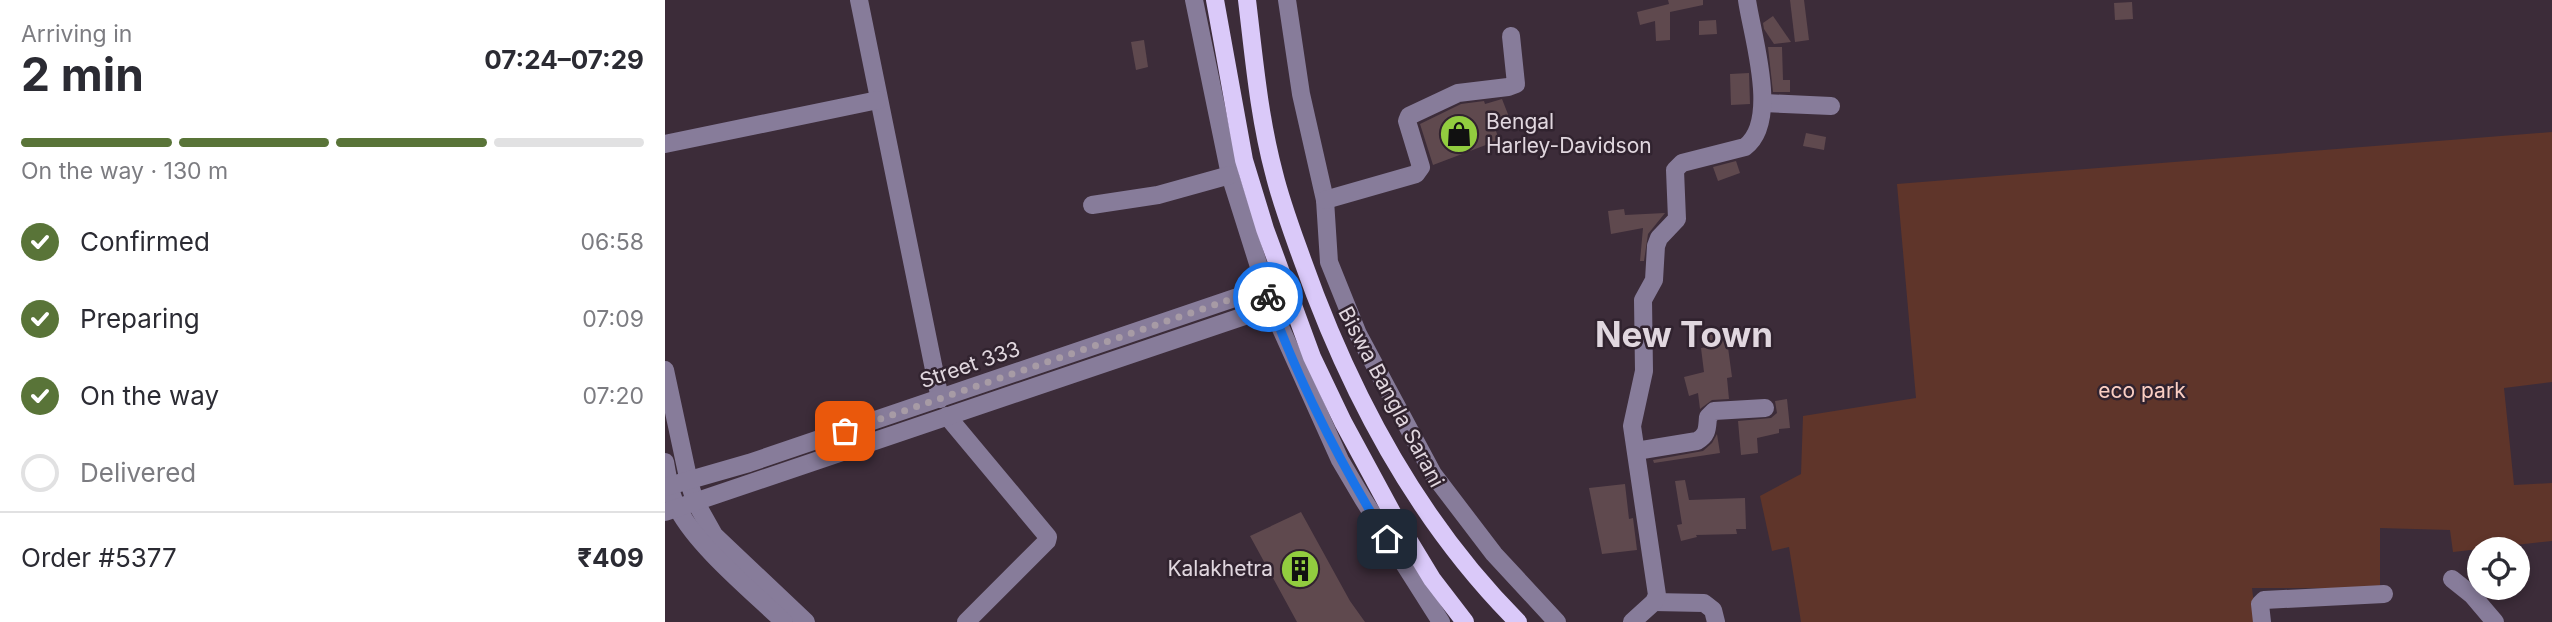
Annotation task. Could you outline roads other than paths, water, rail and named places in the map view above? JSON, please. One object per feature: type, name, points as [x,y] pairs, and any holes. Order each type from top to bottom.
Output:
[{"type":"main road","points":[[1215,0],[1244,160],[1265,229],[1312,357],[1343,422],[1395,518],[1432,579],[1465,622]]},
{"type":"main road","name":"Biswa Bangla Sarani","points":[[1247,0],[1265,136],[1274,175],[1318,306],[1342,362],[1412,491],[1449,544],[1518,622]]},
{"type":"street","points":[[859,0],[940,399]]},
{"type":"street","points":[[1194,0],[1230,175],[1271,307],[1340,460],[1441,622]]},
{"type":"street","points":[[1287,0],[1301,94],[1325,200],[1329,262],[1358,334],[1433,474],[1494,554],[1557,622]]},
{"type":"street","points":[[1632,622],[1657,595],[1632,426],[1644,371],[1643,300],[1654,281],[1659,238],[1677,219],[1675,170],[1682,163],[1745,147],[1751,143],[1756,132],[1764,103],[1747,0]]},
{"type":"street","points":[[1325,200],[1416,174],[1421,167],[1407,121],[1409,116],[1458,93],[1516,84],[1511,36]]},
{"type":"street","points":[[665,144],[879,100]]},
{"type":"street","points":[[1764,103],[1831,106]]},
{"type":"street","points":[[1092,205],[1158,195],[1230,175]]},
{"type":"street","name":"Street 333","points":[[667,486],[689,482],[940,399],[1264,288]]},
{"type":"street","name":"Street 333","points":[[671,510],[1271,307]]},
{"type":"street","points":[[665,370],[689,482],[695,501],[714,535],[806,622]]},
{"type":"street","points":[[1636,451],[1703,438],[1708,417],[1714,411],[1765,408]]},
{"type":"street","points":[[947,416],[1048,537],[966,622]]},
{"type":"street","points":[[665,462],[671,510],[784,622]]},
{"type":"street","points":[[2452,579],[2472,595],[2495,622]]},
{"type":"street","points":[[2262,622],[2260,604],[2264,600],[2384,594]]},
{"type":"street","points":[[1654,601],[1704,603],[1713,610],[1716,622]]},
{"type":"place","name":"Bengal Harley-Davidson","points":[[1459,134]]},
{"type":"place","name":"Kalakhetra","points":[[1300,569]]},
{"type":"district","name":"New Town","points":[[1684,335]]},
{"type":"park label","name":"eco park","points":[[2142,391]]}]
